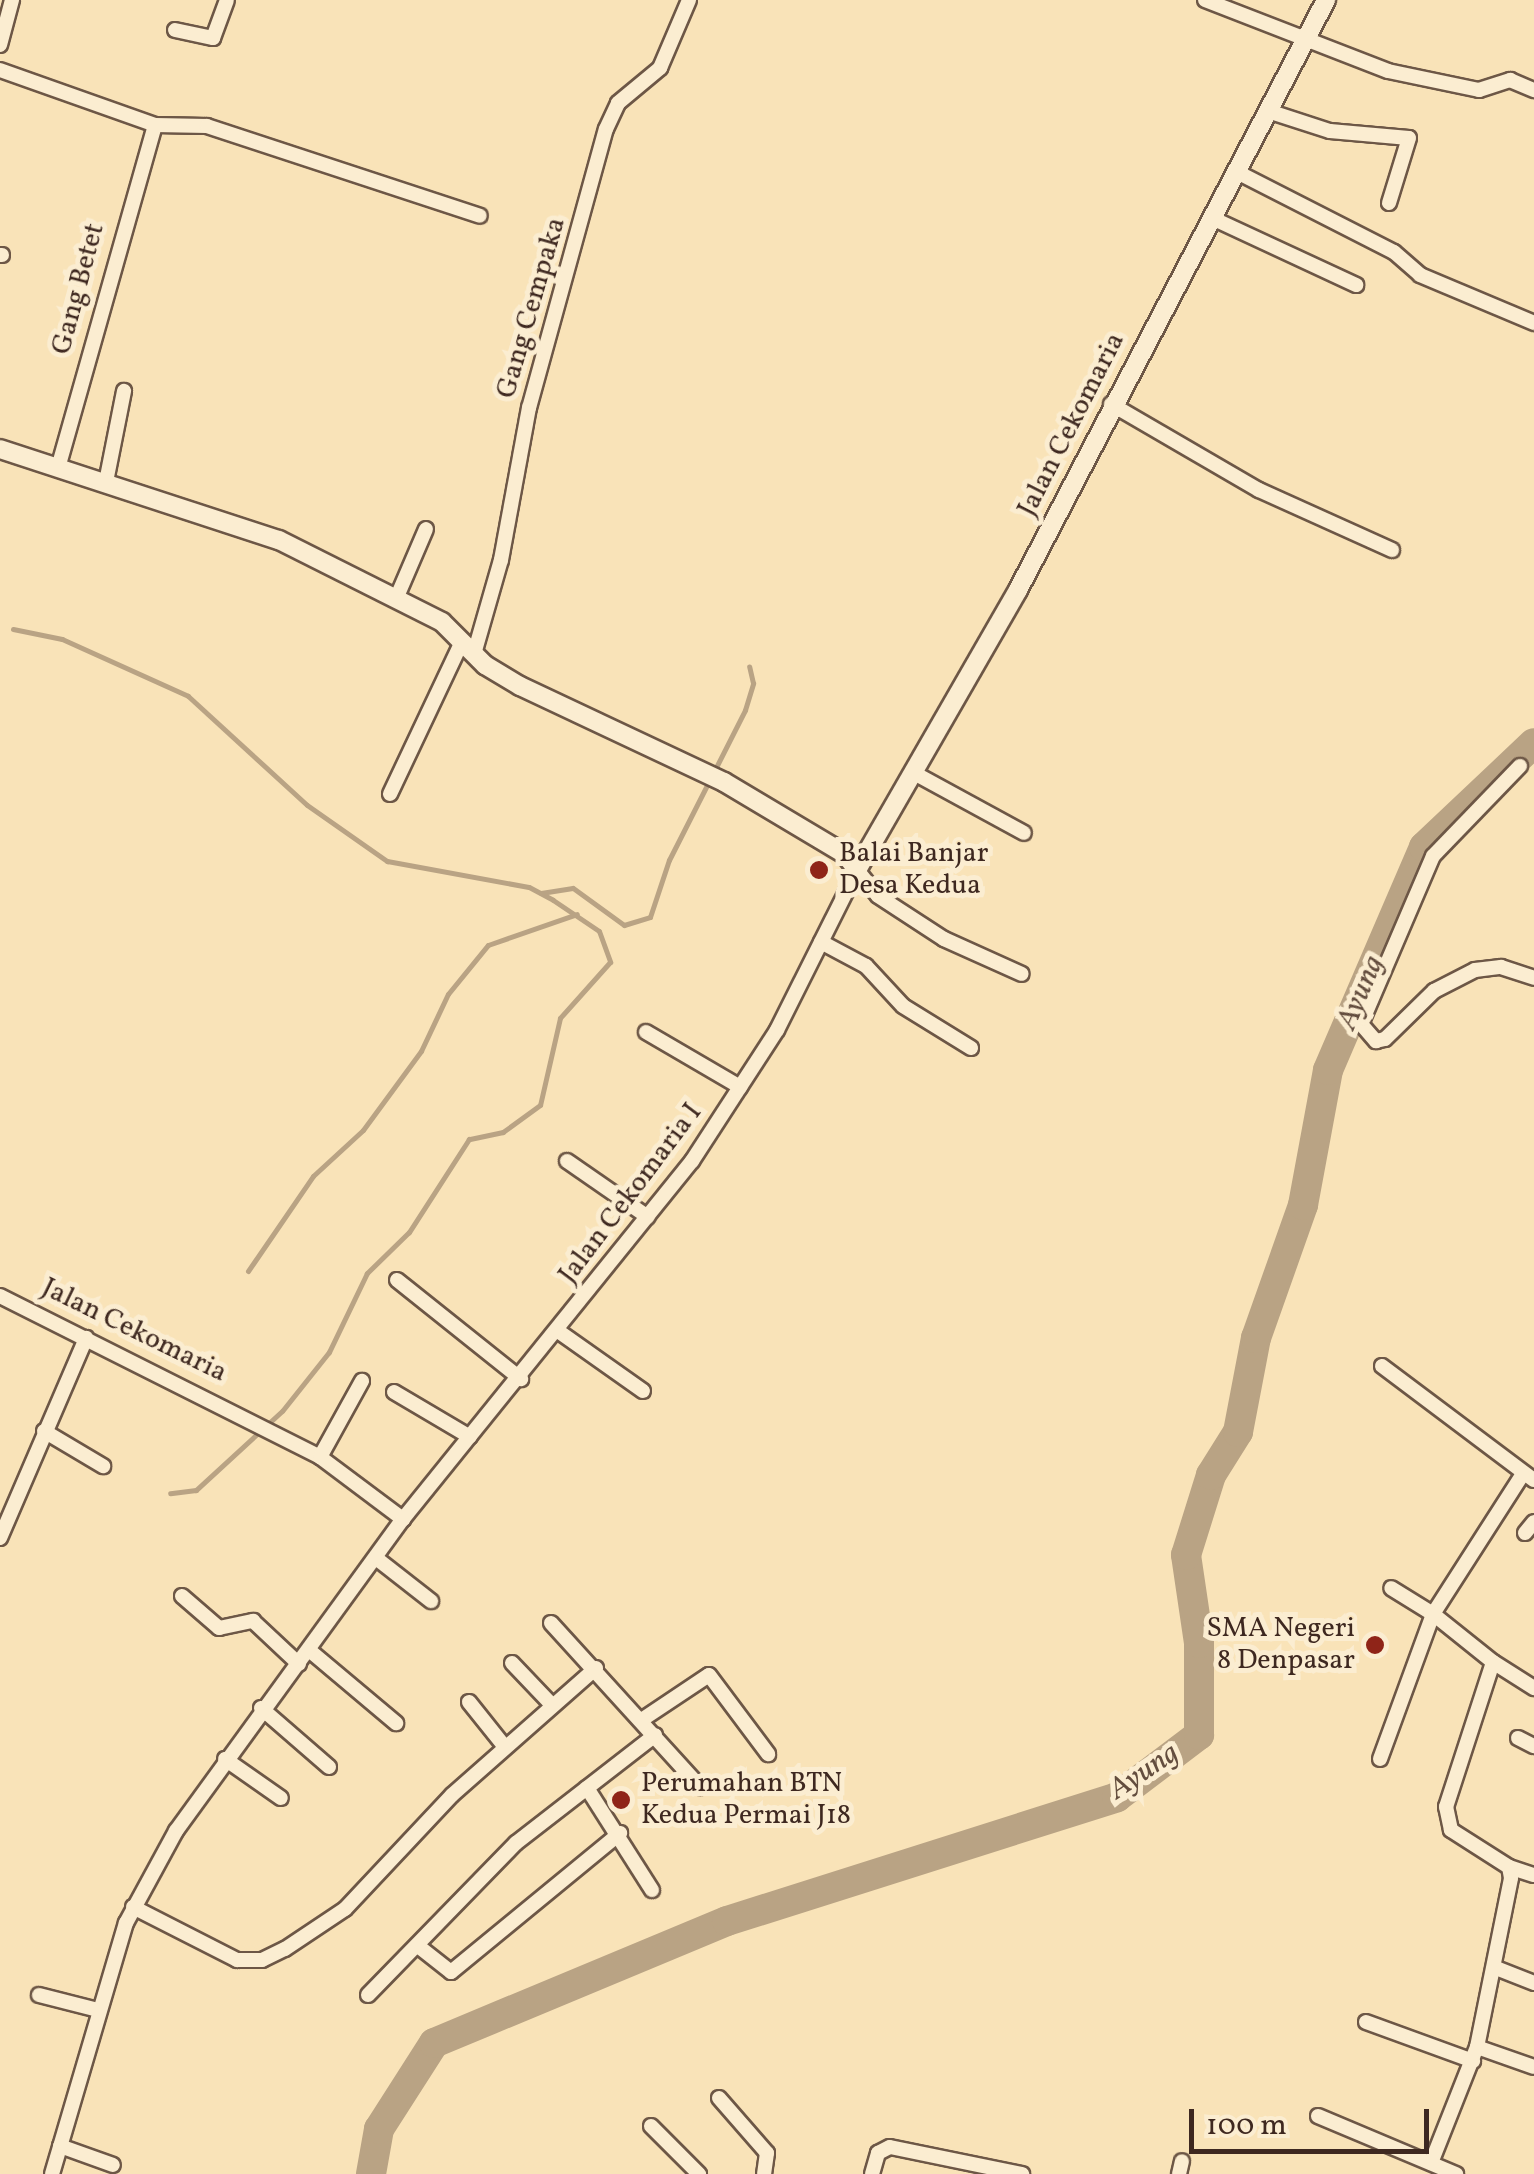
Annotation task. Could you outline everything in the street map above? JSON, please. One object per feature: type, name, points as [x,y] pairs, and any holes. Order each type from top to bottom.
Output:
[{"type":"street","points":[[0,45],[12,0]]},
{"type":"street","points":[[176,30],[213,38],[227,0]]},
{"type":"street","name":"Gang Cempaka","points":[[390,794],[468,648],[501,560],[528,408],[606,129],[618,103],[660,68],[690,0]]},
{"type":"street","points":[[1205,0],[1304,43],[1469,88],[1510,80],[1534,90]]},
{"type":"street","name":"Jalan Cekomaria","points":[[856,870],[1018,590],[1111,404],[1271,112],[1326,0]]},
{"type":"street","points":[[0,70],[154,126],[208,126],[480,216]]},
{"type":"street","points":[[1271,112],[1330,131],[1408,138],[1389,203]]},
{"type":"street","name":"Gang Betet","points":[[58,468],[154,126]]},
{"type":"street","points":[[1237,172],[1394,252],[1420,274],[1534,323]]},
{"type":"street","points":[[1214,219],[1356,285]]},
{"type":"street","points":[[106,482],[124,390]]},
{"type":"street","points":[[1111,404],[1244,482],[1392,550]]},
{"type":"street","points":[[0,449],[142,492],[279,540],[442,622],[468,648],[520,686],[718,778],[845,854],[878,896],[944,939],[1022,974]]},
{"type":"street","points":[[396,599],[426,529]]},
{"type":"street","points":[[1520,766],[1433,856],[1361,1024],[1376,1040],[1385,1039],[1434,991],[1476,970],[1501,967],[1534,978]]},
{"type":"street","points":[[914,773],[1024,834]]},
{"type":"street","name":"Jalan Cekomaria I","points":[[52,2174],[98,2010],[132,1907],[261,1708],[299,1664],[404,1520],[648,1217],[740,1087],[822,942],[856,870]]},
{"type":"street","points":[[822,942],[866,966],[903,1006],[971,1048]]},
{"type":"street","points":[[646,1032],[740,1087]]},
{"type":"street","points":[[568,1161],[648,1217]]},
{"type":"street","points":[[397,1280],[521,1379]]},
{"type":"street","name":"Jalan Cekomaria","points":[[0,1296],[245,1416],[320,1458],[404,1520]]},
{"type":"street","points":[[558,1331],[644,1390]]},
{"type":"street","points":[[0,1538],[8,1500],[86,1338]]},
{"type":"street","points":[[1380,1758],[1433,1614],[1528,1477],[1382,1366]]},
{"type":"street","points":[[320,1458],[362,1381]]},
{"type":"street","points":[[394,1392],[470,1437]]},
{"type":"street","points":[[44,1431],[103,1466]]},
{"type":"street","points":[[376,1558],[432,1601]]},
{"type":"street","points":[[1391,1588],[1534,1688]]},
{"type":"street","points":[[182,1596],[219,1628],[252,1621],[299,1664]]},
{"type":"street","points":[[551,1624],[643,1719],[700,1787]]},
{"type":"street","points":[[309,1650],[396,1723]]},
{"type":"street","points":[[512,1662],[552,1705]]},
{"type":"street","points":[[1493,1662],[1446,1815],[1451,1830],[1510,1867],[1534,1875]]},
{"type":"street","points":[[132,1907],[208,1948],[262,1960],[345,1909],[505,1747],[596,1668]]},
{"type":"street","points":[[643,1719],[709,1675],[768,1754]]},
{"type":"street","points":[[469,1702],[505,1747]]},
{"type":"street","points":[[261,1708],[328,1767]]},
{"type":"street","points":[[368,1995],[516,1843],[655,1736]]},
{"type":"street","points":[[1518,1738],[1534,1746]]},
{"type":"street","points":[[225,1759],[281,1798]]},
{"type":"street","points":[[587,1788],[620,1833],[652,1890]]},
{"type":"street","points":[[418,1946],[451,1972],[620,1833]]},
{"type":"street","points":[[1431,2163],[1475,2054],[1496,1968],[1510,1867]]},
{"type":"street","points":[[1496,1968],[1534,1984]]},
{"type":"street","points":[[39,1995],[98,2010]]},
{"type":"street","points":[[1366,2022],[1534,2067]]},
{"type":"street","points":[[719,2098],[767,2153],[764,2174]]},
{"type":"street","points":[[1318,2116],[1456,2174]]},
{"type":"street","points":[[651,2126],[699,2174]]},
{"type":"street","points":[[60,2146],[113,2165]]},
{"type":"street","points":[[872,2174],[878,2154],[890,2147],[1022,2174]]},
{"type":"waterway","points":[[13,629],[62,639],[188,696],[307,805],[387,861],[529,887],[599,931],[610,962],[560,1018],[540,1105],[503,1132],[469,1139],[409,1232],[367,1273],[329,1352],[282,1411],[196,1490],[170,1493]]},
{"type":"waterway","points":[[541,893],[573,888],[624,925],[650,917],[669,860],[745,710],[753,683],[749,666]]},
{"type":"waterway","name":"Ayung","points":[[371,2174],[379,2129],[434,2043],[727,1921],[1117,1797],[1199,1735],[1199,1643],[1186,1555],[1211,1475],[1238,1432],[1256,1338],[1303,1205],[1328,1070],[1424,847],[1534,743]]},
{"type":"waterway","points":[[248,1271],[313,1176],[363,1130],[421,1051],[448,994],[488,945],[577,914]]},
{"type":"place","name":"Balai Banjar Desa Kedua","points":[[819,870]]},
{"type":"place","name":"SMA Negeri 8 Denpasar","points":[[1375,1645]]},
{"type":"place","name":"Perumahan BTN Kedua Permai J18","points":[[621,1800]]}]
